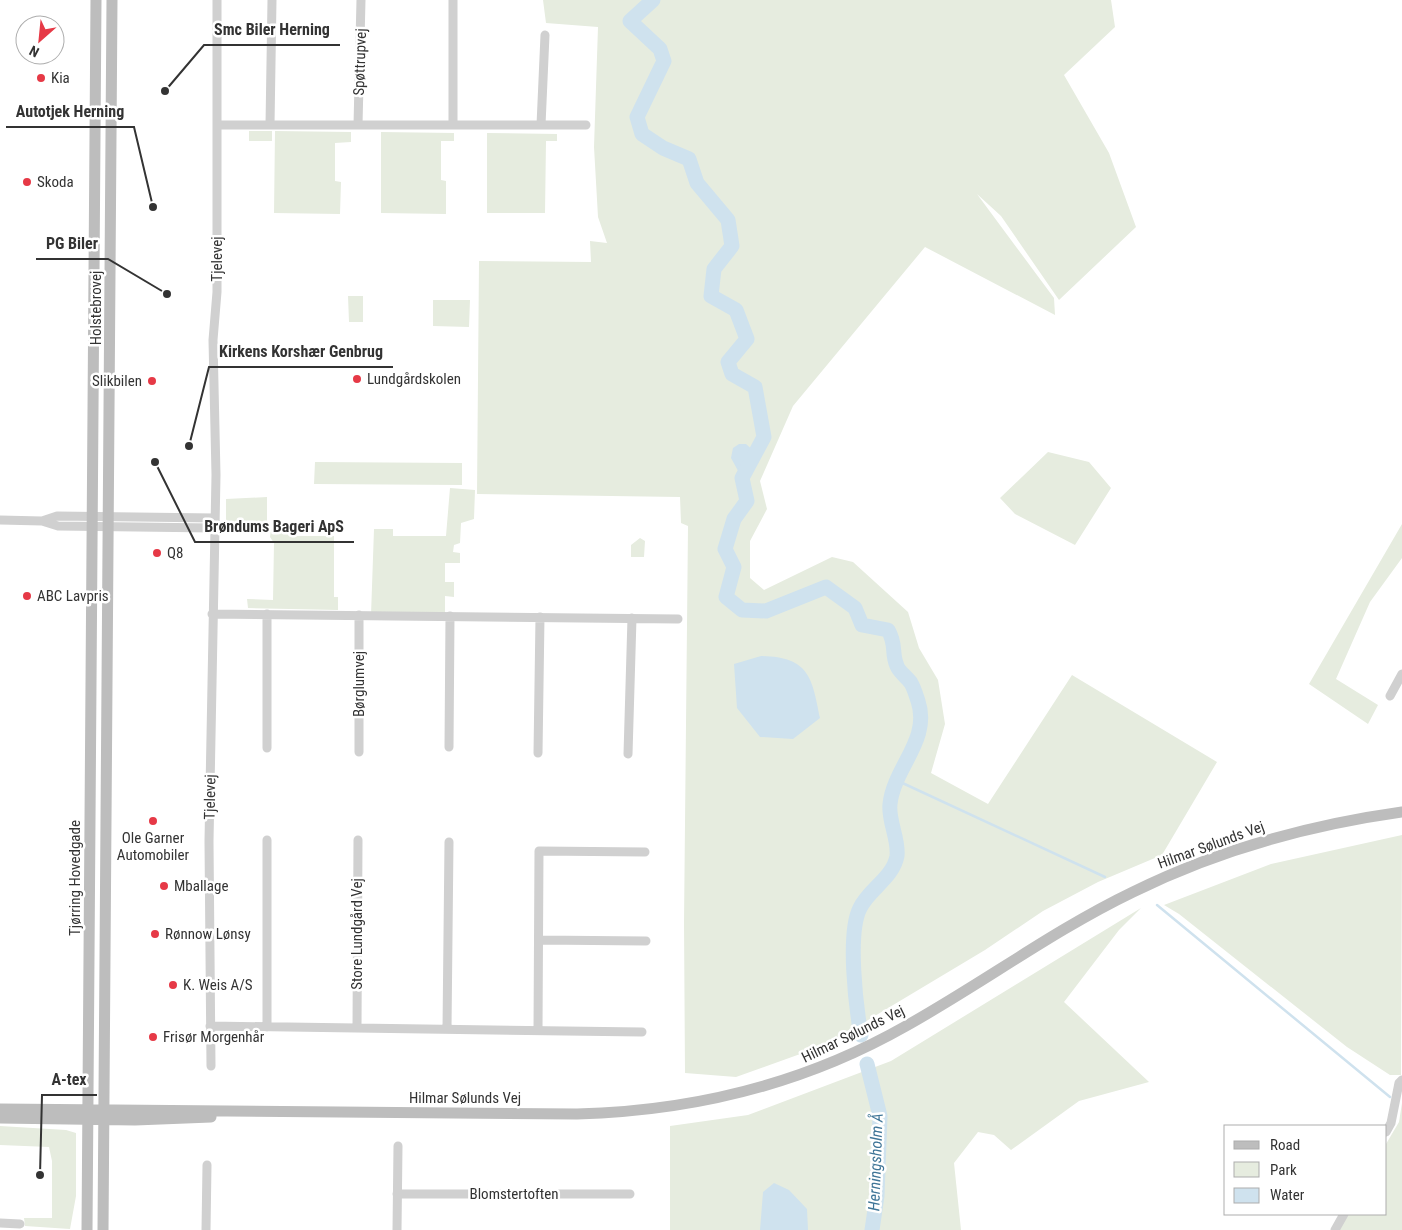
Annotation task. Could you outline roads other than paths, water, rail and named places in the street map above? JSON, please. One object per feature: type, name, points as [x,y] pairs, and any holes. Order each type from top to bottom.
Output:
[{"type":"main road","name":"Holstebrovej","points":[[93,521],[96,0]]},
{"type":"main road","name":"Holstebrovej","points":[[108,522],[112,0]]},
{"type":"main road","name":"Tjørring Hovedgade","points":[[87,1230],[93,521]]},
{"type":"main road","name":"Tjørring Hovedgade","points":[[103,1230],[108,522]]},
{"type":"main road","name":"Hilmar Sølunds Vej","points":[[88,1114],[192,1118],[273,1112],[623,1112],[695,1103],[751,1091],[821,1067],[890,1035],[1077,922],[1169,875],[1276,837],[1331,824],[1402,812]]},
{"type":"main road","points":[[0,1109],[88,1114]]},
{"type":"main road","points":[[0,1118],[88,1114]]},
{"type":"street","name":"Tjelevej","points":[[211,1066],[209,842],[215,518],[213,346],[217,292],[217,0]]},
{"type":"street","points":[[270,125],[272,0]]},
{"type":"street","name":"Spøttrupvej","points":[[358,125],[362,0]]},
{"type":"street","points":[[453,0],[453,125]]},
{"type":"street","points":[[541,125],[545,35]]},
{"type":"street","points":[[217,125],[586,125]]},
{"type":"street","points":[[0,520],[42,521],[57,516],[93,521],[214,528]]},
{"type":"street","points":[[108,522],[215,518]]},
{"type":"street","points":[[212,614],[678,619]]},
{"type":"street","points":[[267,614],[267,748]]},
{"type":"street","name":"Børglumvej","points":[[358,615],[359,752]]},
{"type":"street","points":[[449,748],[450,616]]},
{"type":"street","points":[[538,753],[540,617]]},
{"type":"street","points":[[628,754],[632,618]]},
{"type":"street","points":[[1390,696],[1402,674]]},
{"type":"street","points":[[267,840],[267,1027]]},
{"type":"street","name":"Store Lundgård Vej","points":[[357,1028],[358,840]]},
{"type":"street","points":[[447,1029],[449,842]]},
{"type":"street","points":[[538,1030],[539,851],[645,852]]},
{"type":"street","points":[[539,940],[646,941]]},
{"type":"street","points":[[210,1026],[642,1032]]},
{"type":"street","points":[[1387,1130],[1399,1083],[1402,1080]]},
{"type":"street","points":[[397,1230],[398,1146]]},
{"type":"street","points":[[206,1230],[207,1165]]},
{"type":"street","name":"Blomstertoften","points":[[398,1194],[630,1194]]},
{"type":"street","points":[[1335,1230],[1343,1215]]},
{"type":"street","points":[[0,1223],[20,1224]]},
{"type":"water","points":[[739,444],[746,444],[756,453],[742,478],[731,458],[733,448]]},
{"type":"water","points":[[761,656],[777,657],[799,665],[806,672],[814,691],[820,718],[793,739],[760,737],[737,708],[734,664]]},
{"type":"water","points":[[774,1183],[789,1190],[807,1209],[808,1230],[760,1230],[763,1192]]},
{"type":"waterway","name":"Herningsholm Å","points":[[653,0],[630,21],[660,49],[664,61],[637,117],[642,134],[663,148],[689,159],[697,183],[728,220],[732,246],[714,269],[711,296],[736,310],[747,339],[728,362],[732,374],[755,387],[764,437],[742,478],[747,501],[734,519],[725,549],[734,567],[726,597],[742,610],[766,611],[826,587],[855,608],[862,625],[888,630],[891,635],[897,666],[914,689],[921,715],[916,741],[898,778],[890,804],[897,850],[895,864],[864,901],[856,919],[853,952],[861,1035]]},
{"type":"waterway","points":[[896,780],[1105,877]]},
{"type":"waterway","points":[[1157,905],[1390,1097]]},
{"type":"waterway","name":"Herningsholm Å","points":[[867,1064],[880,1116],[877,1196],[872,1230]]},
{"type":"place","name":"Kia","points":[[41,78]]},
{"type":"place","name":"Smc Biler Herning","points":[[165,91]]},
{"type":"place","name":"Skoda","points":[[27,182]]},
{"type":"place","name":"Autotjek Herning","points":[[153,207]]},
{"type":"place","name":"PG Biler","points":[[167,294]]},
{"type":"place","name":"Lundgårdskolen","points":[[357,379]]},
{"type":"place","name":"Slikbilen","points":[[152,381]]},
{"type":"place","name":"Kirkens Korshær Genbrug","points":[[189,446]]},
{"type":"place","name":"Brøndums Bageri ApS","points":[[155,462]]},
{"type":"place","name":"Q8","points":[[157,553]]},
{"type":"place","name":"ABC Lavpris","points":[[27,596]]},
{"type":"place","name":"Ole Garner Automobiler","points":[[153,821]]},
{"type":"place","name":"Mballage","points":[[164,886]]},
{"type":"place","name":"Rønnow Lønsy","points":[[155,934]]},
{"type":"place","name":"K. Weis A/S","points":[[173,985]]},
{"type":"place","name":"Frisør Morgenhår","points":[[153,1037]]},
{"type":"place","name":"A-tex","points":[[40,1175]]}]
